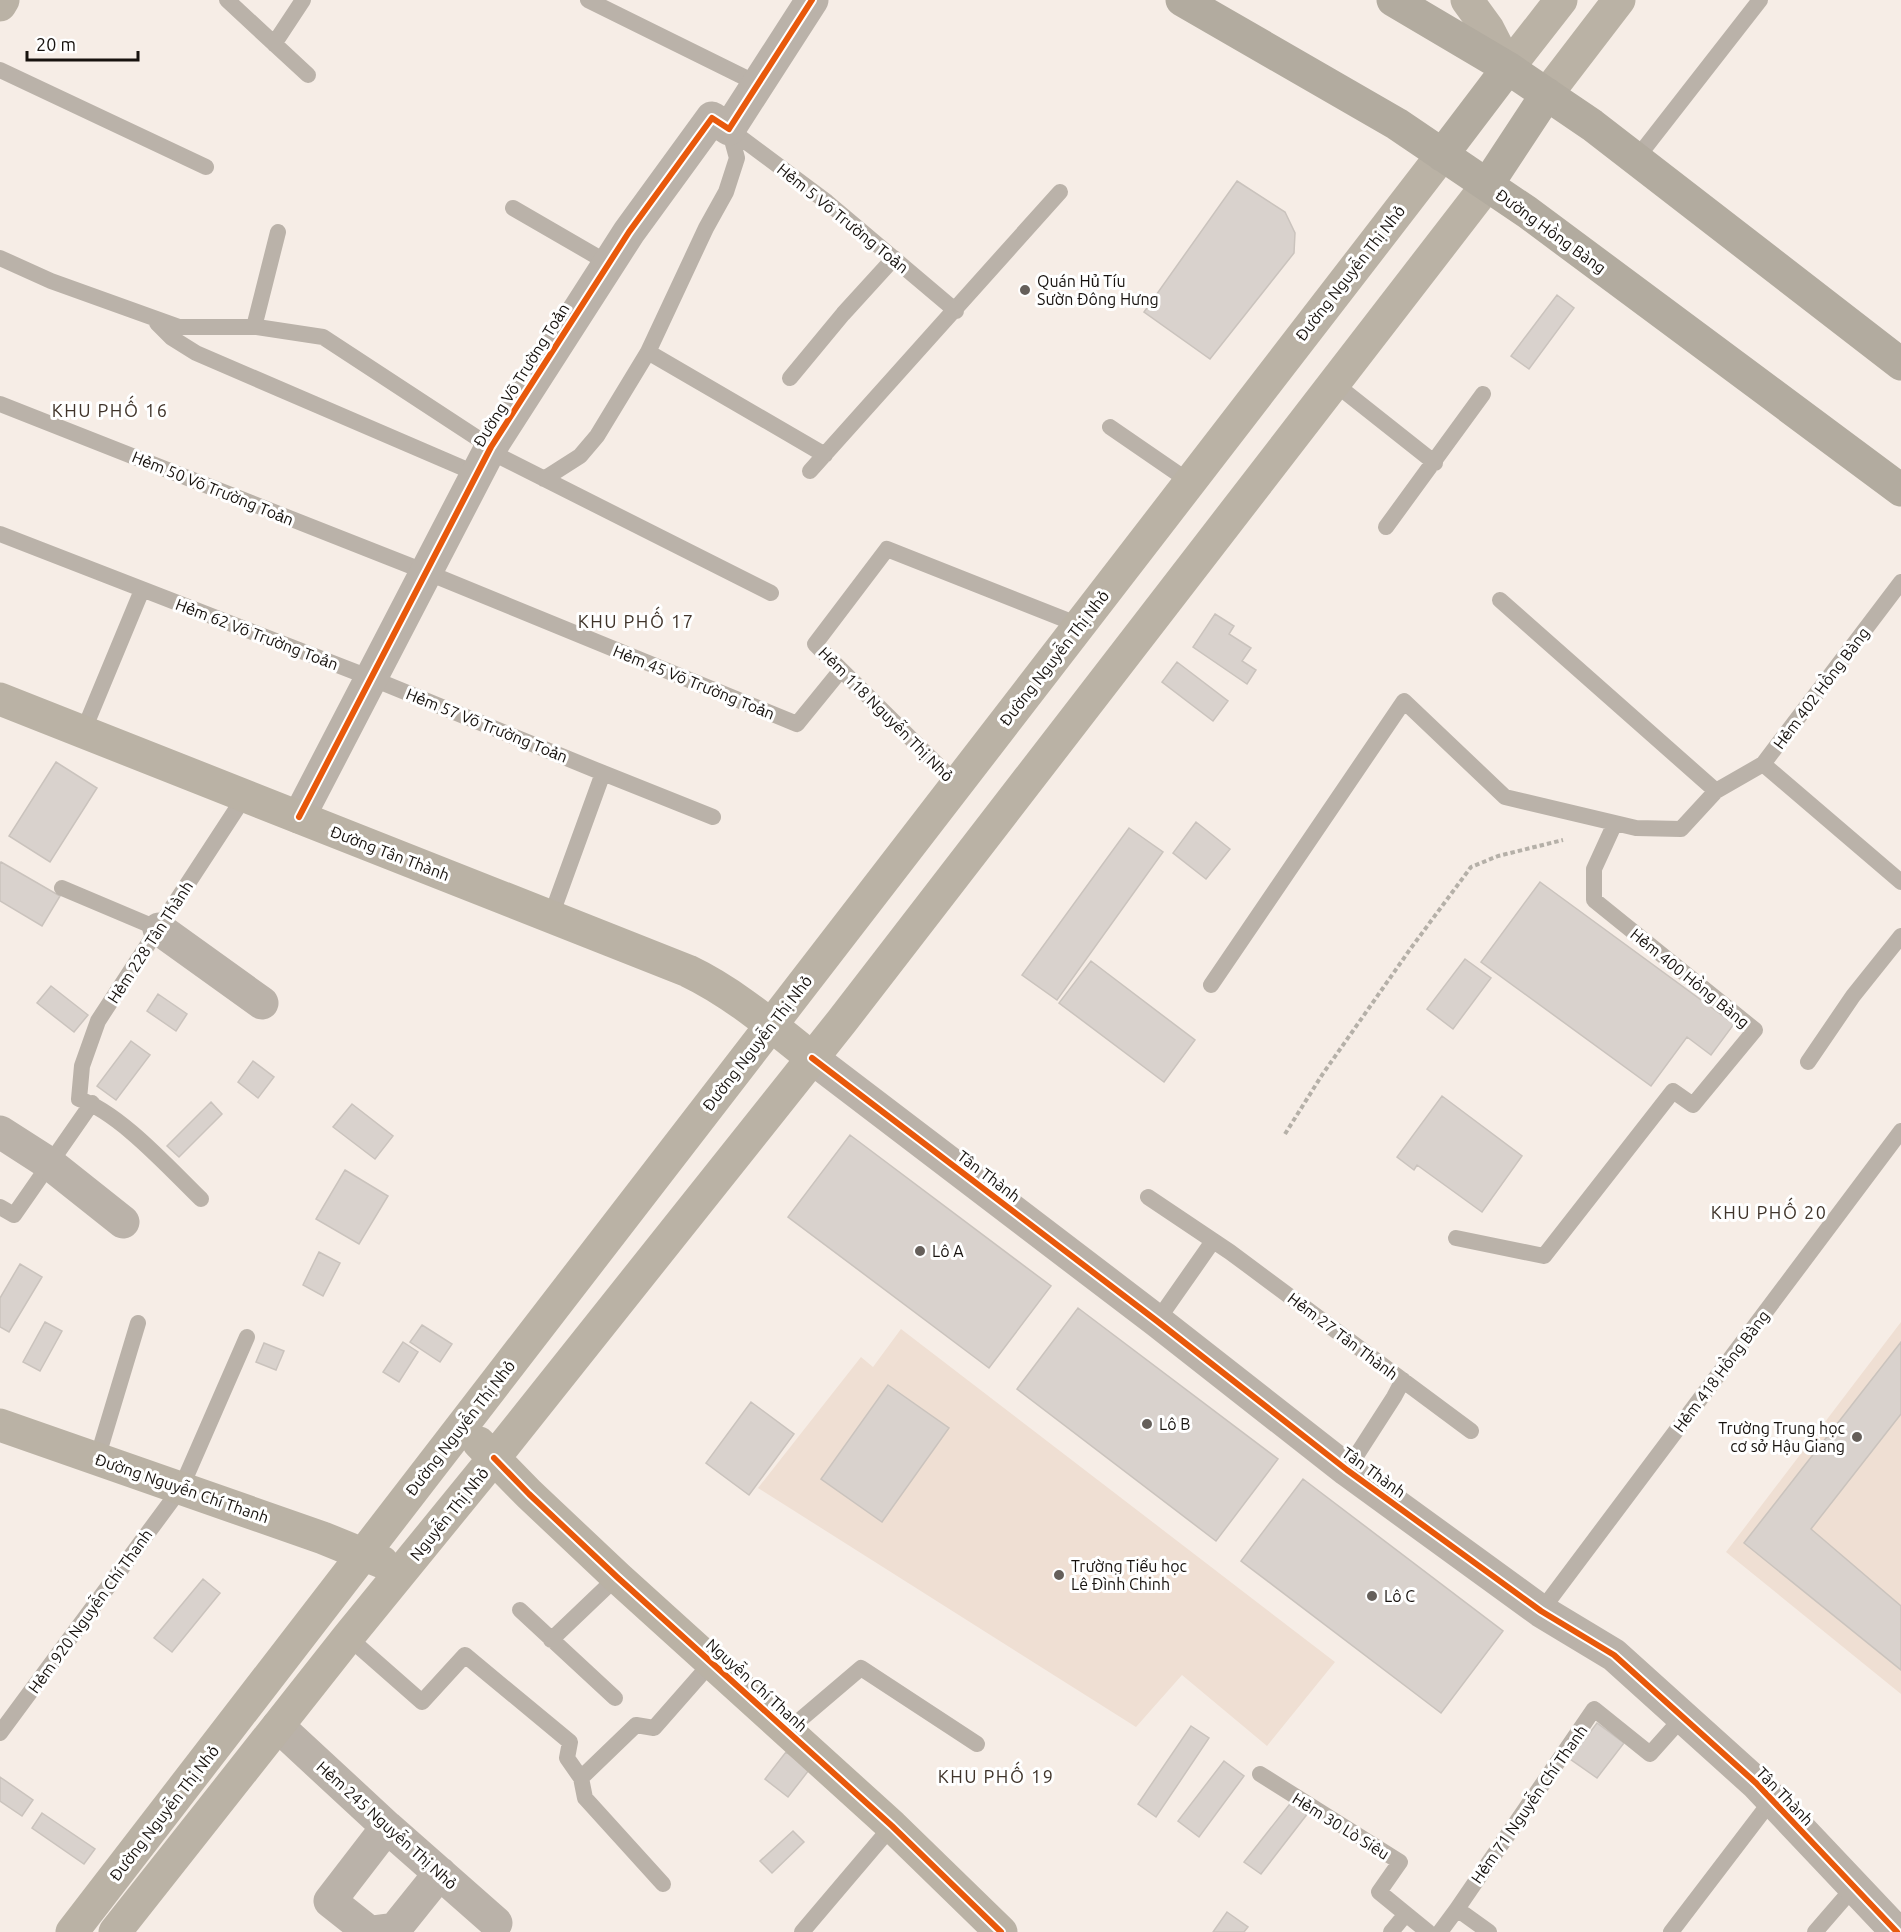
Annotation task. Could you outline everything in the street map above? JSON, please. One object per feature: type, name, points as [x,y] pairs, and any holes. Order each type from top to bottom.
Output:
[{"type":"main road","points":[[0,5],[3,0]]},
{"type":"main road","name":"Đường Hồng Bàng","points":[[1182,0],[1397,124],[1527,212],[1901,490]]},
{"type":"main road","points":[[1393,0],[1508,68],[1592,125],[1901,364]]},
{"type":"main road","points":[[1467,0],[1488,29],[1508,68]]},
{"type":"main road","points":[[1442,155],[1561,0]]},
{"type":"main road","points":[[494,1458],[813,1058],[1487,185],[1547,94],[1618,0]]},
{"type":"main road","name":"Đường Nguyễn Thị Nhỏ","points":[[72,1932],[1442,155]]},
{"type":"main road","name":"Đường Tân Thành","points":[[0,699],[698,976],[738,1001],[813,1058]]},
{"type":"main road","name":"Đường Nguyễn Chí Thanh","points":[[0,1425],[323,1538],[403,1571]]},
{"type":"main road","name":"Nguyễn Chí Thanh","points":[[462,1426],[616,1577],[892,1826],[1001,1932]]},
{"type":"main road","name":"Nguyễn Thị Nhỏ","points":[[403,1571],[494,1458]]},
{"type":"main road","points":[[115,1932],[348,1637],[403,1571]]},
{"type":"street","points":[[729,129],[812,0]]},
{"type":"street","name":"Đường Võ Trường Toản","points":[[299,817],[486,458],[608,263],[712,118],[729,129]]},
{"type":"street","points":[[159,929],[262,1003]]},
{"type":"street","name":"Tân Thành","points":[[813,1058],[1347,1470],[1541,1611],[1614,1655],[1756,1784],[1896,1932]]},
{"type":"street","points":[[0,1132],[50,1164],[123,1222]]},
{"type":"street","name":"Hẻm 245 Nguyễn Thị Nhỏ","points":[[278,1726],[387,1827],[496,1923]]},
{"type":"street","points":[[387,1827],[330,1901],[371,1932],[395,1929],[440,1873]]},
{"type":"lane","points":[[228,0],[308,75]]},
{"type":"lane","points":[[274,44],[303,0]]},
{"type":"lane","points":[[588,0],[758,84]]},
{"type":"lane","points":[[1636,159],[1760,0]]},
{"type":"lane","points":[[0,70],[206,167]]},
{"type":"lane","points":[[544,479],[580,456],[597,436],[648,352],[706,228],[726,192],[737,158],[729,129]]},
{"type":"lane","name":"Hẻm 5 Võ Trường Toản","points":[[729,129],[827,202],[956,311]]},
{"type":"lane","points":[[810,471],[956,311],[1060,192]]},
{"type":"lane","points":[[513,208],[608,263]]},
{"type":"lane","points":[[254,327],[278,232]]},
{"type":"lane","points":[[0,258],[51,281],[179,327],[254,327],[323,337],[486,458]]},
{"type":"lane","points":[[790,378],[843,314],[894,258]]},
{"type":"lane","points":[[151,317],[172,338],[196,353],[544,479],[771,593]]},
{"type":"lane","points":[[648,352],[825,455]]},
{"type":"lane","points":[[1334,383],[1435,463]]},
{"type":"lane","points":[[1386,527],[1435,463],[1483,394]]},
{"type":"lane","name":"Hẻm 50 Võ Trường Toản","points":[[0,404],[426,572]]},
{"type":"lane","points":[[1110,427],[1190,482]]},
{"type":"lane","name":"Hẻm 62 Võ Trường Toản","points":[[0,534],[371,678]]},
{"type":"lane","name":"Hẻm 118 Nguyễn Thị Nhỏ","points":[[957,784],[815,644],[887,549],[1079,625]]},
{"type":"lane","name":"Hẻm 45 Võ Trường Toản","points":[[426,572],[797,724],[841,670]]},
{"type":"lane","name":"Hẻm 402 Hồng Bàng","points":[[1901,582],[1763,764],[1901,882]]},
{"type":"lane","points":[[83,732],[142,590]]},
{"type":"lane","points":[[1500,600],[1716,791]]},
{"type":"lane","name":"Hẻm 57 Võ Trường Toản","points":[[371,678],[713,818]]},
{"type":"lane","points":[[1210,985],[1404,701],[1506,797],[1636,828],[1681,829],[1716,791],[1763,764]]},
{"type":"lane","points":[[551,916],[603,773]]},
{"type":"lane","name":"Hẻm 228 Tân Thành","points":[[86,1101],[82,1066],[98,1021],[245,796]]},
{"type":"lane","name":"Hẻm 400 Hồng Bàng","points":[[1456,1238],[1544,1256],[1673,1090],[1693,1105],[1755,1030],[1594,900],[1594,869],[1615,823]]},
{"type":"lane","points":[[62,888],[159,929]]},
{"type":"lane","points":[[1808,1062],[1853,996],[1901,936]]},
{"type":"lane","points":[[0,1207],[14,1215],[50,1164],[86,1101],[135,1136],[201,1199]]},
{"type":"lane","name":"Hẻm 418 Hồng Bàng","points":[[1541,1611],[1901,1131]]},
{"type":"lane","name":"Hẻm 27 Tân Thành","points":[[1148,1197],[1213,1241],[1472,1431]]},
{"type":"lane","points":[[1157,1322],[1213,1241]]},
{"type":"lane","points":[[97,1459],[138,1323]]},
{"type":"lane","name":"Hẻm 920 Nguyễn Chí Thanh","points":[[0,1733],[181,1488],[247,1337]]},
{"type":"lane","points":[[1347,1470],[1403,1380]]},
{"type":"lane","points":[[551,1640],[616,1577]]},
{"type":"lane","points":[[520,1610],[615,1698]]},
{"type":"lane","points":[[348,1637],[422,1702],[465,1655],[570,1742],[567,1758],[582,1778],[585,1798],[663,1884]]},
{"type":"lane","points":[[582,1778],[636,1725],[654,1728],[712,1662]]},
{"type":"lane","points":[[787,1731],[861,1668],[976,1744]]},
{"type":"lane","name":"Hẻm 71 Nguyễn Chí Thanh","points":[[1457,1909],[1594,1709],[1650,1754],[1683,1717]]},
{"type":"lane","name":"Hẻm 30 Lò Siêu","points":[[1260,1774],[1400,1862],[1379,1892],[1428,1932]]},
{"type":"lane","points":[[1671,1932],[1772,1801]]},
{"type":"lane","points":[[802,1932],[892,1826]]},
{"type":"lane","points":[[1815,1932],[1854,1887]]},
{"type":"lane","points":[[1440,1932],[1457,1909],[1489,1932]]},
{"type":"lane","points":[[1390,1932],[1405,1915]]},
{"type":"path","points":[[1285,1134],[1322,1075],[1471,867],[1498,856],[1548,845],[1615,823]]},
{"type":"shaded area","name":"Trường Trung học cơ sở Hậu Giang","points":[[1901,1322],[1901,1694],[1726,1552]]},
{"type":"shaded area","name":"Trường Tiểu học Lê Đình Chinh","points":[[901,1329],[1335,1662],[1267,1746],[1182,1675],[1136,1727],[758,1488],[861,1357],[873,1367]]},
{"type":"building","points":[[1237,181],[1285,212],[1295,233],[1294,253],[1210,359],[1144,312]]},
{"type":"building","points":[[1557,295],[1574,308],[1529,369],[1511,356]]},
{"type":"building","points":[[1215,614],[1234,626],[1229,634],[1251,648],[1242,661],[1256,670],[1247,684],[1193,647]]},
{"type":"building","points":[[1177,662],[1228,701],[1213,721],[1162,682]]},
{"type":"building","points":[[56,762],[97,788],[50,862],[9,836]]},
{"type":"building","points":[[1196,822],[1230,849],[1206,879],[1173,853]]},
{"type":"building","points":[[1129,828],[1163,852],[1057,1000],[1022,975]]},
{"type":"building","points":[[1,862],[60,896],[42,926],[0,901]]},
{"type":"building","points":[[1540,882],[1734,1024],[1711,1055],[1687,1037],[1651,1086],[1481,962]]},
{"type":"building","points":[[1465,959],[1491,978],[1453,1029],[1427,1009]]},
{"type":"building","points":[[1091,961],[1195,1040],[1164,1082],[1059,1003]]},
{"type":"building","points":[[51,986],[88,1015],[74,1032],[37,1003]]},
{"type":"building","points":[[158,994],[187,1014],[176,1031],[147,1011]]},
{"type":"building","points":[[131,1041],[150,1055],[116,1100],[97,1086]]},
{"type":"building","points":[[253,1061],[274,1077],[258,1098],[238,1082]]},
{"type":"building","points":[[1442,1096],[1522,1156],[1482,1212],[1417,1165],[1414,1170],[1397,1157]]},
{"type":"building","points":[[211,1102],[222,1114],[179,1157],[167,1146]]},
{"type":"building","points":[[352,1104],[393,1136],[375,1159],[333,1127]]},
{"type":"building","name":"Lô A","points":[[850,1135],[1051,1286],[989,1368],[788,1217]]},
{"type":"building","points":[[345,1170],[388,1196],[359,1244],[316,1219]]},
{"type":"building","points":[[319,1252],[340,1263],[323,1296],[303,1285]]},
{"type":"building","points":[[20,1264],[42,1277],[9,1332],[0,1327],[0,1298]]},
{"type":"building","name":"Lô B","points":[[1078,1308],[1278,1459],[1216,1541],[1017,1389]]},
{"type":"building","points":[[45,1322],[62,1331],[40,1371],[23,1362]]},
{"type":"building","points":[[422,1325],[452,1344],[440,1362],[410,1342]]},
{"type":"building","points":[[403,1342],[418,1352],[399,1382],[383,1372]]},
{"type":"building","points":[[1901,1342],[1901,1414],[1811,1529],[1901,1606],[1901,1670],[1744,1543]]},
{"type":"building","points":[[264,1343],[284,1351],[276,1370],[256,1362]]},
{"type":"building","points":[[888,1385],[949,1428],[882,1522],[821,1479]]},
{"type":"building","points":[[751,1402],[794,1434],[749,1495],[706,1463]]},
{"type":"building","name":"Lô C","points":[[1303,1479],[1503,1631],[1441,1713],[1241,1561]]},
{"type":"building","points":[[203,1579],[220,1593],[172,1652],[154,1638]]},
{"type":"building","points":[[1597,1723],[1624,1743],[1597,1778],[1570,1759]]},
{"type":"building","points":[[1191,1726],[1209,1738],[1156,1817],[1138,1804]]},
{"type":"building","points":[[786,1752],[809,1770],[788,1797],[765,1779]]},
{"type":"building","points":[[1224,1761],[1244,1776],[1199,1837],[1178,1821]]},
{"type":"building","points":[[0,1777],[33,1800],[22,1816],[0,1801]]},
{"type":"building","points":[[1293,1800],[1308,1813],[1261,1874],[1244,1862]]},
{"type":"building","points":[[42,1813],[95,1849],[84,1864],[32,1828]]},
{"type":"building","points":[[793,1831],[804,1842],[772,1873],[760,1861]]},
{"type":"building","points":[[1227,1912],[1248,1927],[1244,1932],[1213,1932]]},
{"type":"cycle path","points":[[299,817],[491,447],[629,232],[712,118],[729,129],[812,0]]},
{"type":"cycle path","points":[[812,1058],[1157,1321],[1347,1470],[1541,1611],[1614,1655],[1756,1783],[1897,1932]]},
{"type":"cycle path","points":[[494,1458],[617,1577],[892,1826],[1001,1932]]},
{"type":"place","name":"Quán Hủ Tíu Sườn Đông Hưng","points":[[1025,290]]},
{"type":"place","name":"Lô A","points":[[920,1251]]},
{"type":"place","name":"Lô B","points":[[1147,1424]]},
{"type":"place","name":"Trường Trung học cơ sở Hậu Giang","points":[[1857,1437]]},
{"type":"place","name":"Trường Tiểu học Lê Đình Chinh","points":[[1059,1575]]},
{"type":"place","name":"Lô C","points":[[1372,1596]]},
{"type":"district","name":"KHU PHỐ 16","points":[[110,411]]},
{"type":"district","name":"KHU PHỐ 17","points":[[636,622]]},
{"type":"district","name":"KHU PHỐ 20","points":[[1769,1213]]},
{"type":"district","name":"KHU PHỐ 19","points":[[996,1777]]}]
